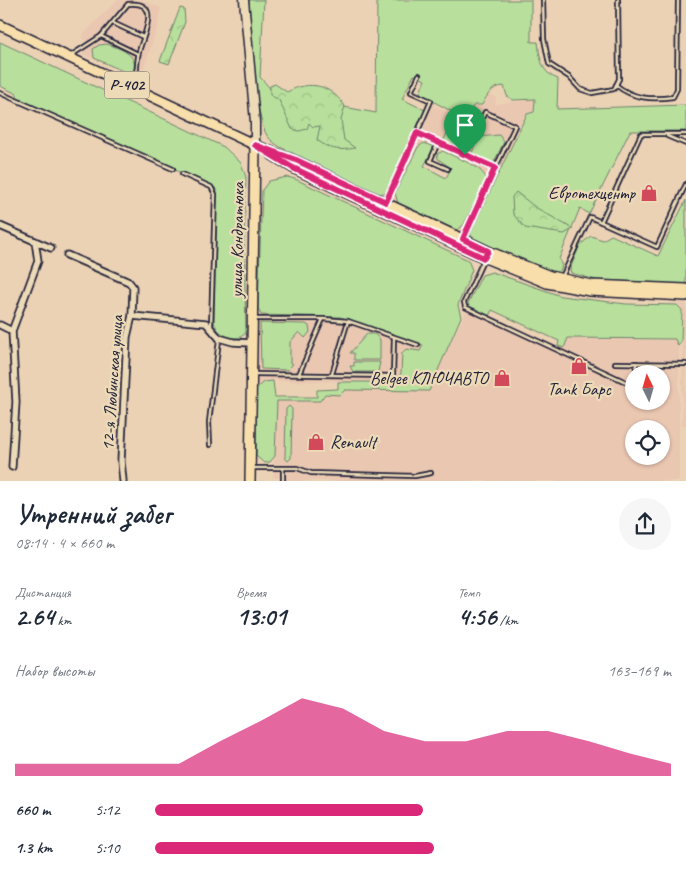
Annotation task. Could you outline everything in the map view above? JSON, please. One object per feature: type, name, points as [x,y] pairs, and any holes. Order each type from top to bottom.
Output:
[{"type":"main road","name":"Р-402","points":[[0,25],[255,145]]},
{"type":"main road","points":[[255,145],[296,160],[386,202],[463,239],[486,254],[532,270],[561,279],[618,287],[686,289]]},
{"type":"main road","points":[[255,145],[293,168],[486,254],[538,280],[574,288],[617,294],[686,296]]},
{"type":"main road","name":"улица Кондратюка","points":[[250,481],[255,145]]},
{"type":"street","name":"улица Кондратюка","points":[[244,0],[255,122],[255,145]]},
{"type":"street","points":[[0,226],[51,248]]},
{"type":"street","points":[[12,468],[13,415],[16,402],[12,331],[38,261],[35,241]]},
{"type":"street","name":"12-я Любинская улица","points":[[67,255],[129,282],[133,287],[132,316],[127,337],[121,461],[122,481]]},
{"type":"street","points":[[132,316],[206,323],[211,326],[219,338],[233,342],[251,343]]},
{"type":"street","points":[[0,325],[12,331]]},
{"type":"lane","points":[[543,0],[544,39],[550,64],[569,77],[580,89],[592,93],[614,89],[619,79],[618,0]]},
{"type":"lane","points":[[616,85],[629,94],[645,98],[673,97],[677,89],[678,0]]},
{"type":"lane","points":[[69,57],[101,36],[128,4],[141,3],[146,6],[150,14],[138,54],[136,89]]},
{"type":"lane","points":[[112,22],[143,37]]},
{"type":"lane","points":[[101,36],[138,54]]},
{"type":"lane","points":[[386,202],[431,102],[411,92],[419,75]]},
{"type":"lane","points":[[0,93],[173,169]]},
{"type":"lane","points":[[463,239],[515,126],[485,112],[465,155]]},
{"type":"lane","points":[[417,133],[495,168]]},
{"type":"lane","points":[[601,222],[641,134],[686,134]]},
{"type":"lane","points":[[664,134],[686,144]]},
{"type":"lane","points":[[438,143],[430,161],[448,169]]},
{"type":"lane","points":[[182,174],[211,188],[215,194],[211,326]]},
{"type":"lane","points":[[561,279],[590,217],[657,248],[686,184]]},
{"type":"lane","points":[[486,254],[464,302],[464,306],[625,382]]},
{"type":"lane","points":[[252,319],[348,321],[418,345]]},
{"type":"lane","points":[[300,374],[323,319]]},
{"type":"lane","points":[[332,374],[348,321]]},
{"type":"lane","points":[[210,445],[210,422],[219,338]]},
{"type":"lane","points":[[251,374],[393,376],[394,338]]},
{"type":"lane","points":[[615,363],[686,364]]},
{"type":"lane","points":[[250,468],[297,468],[311,473],[414,476],[431,473]]},
{"type":"lane","points":[[283,468],[283,481]]},
{"type":"shaded area","points":[[117,0],[142,0],[161,8],[158,26],[144,68],[140,69],[144,81],[74,50],[88,43],[82,38],[84,33]]},
{"type":"shaded area","points":[[489,94],[496,97],[496,104],[535,99],[534,112],[527,114],[523,120],[471,227],[473,239],[457,231],[464,228],[486,180],[485,175],[480,170],[429,145],[424,144],[418,147],[396,193],[399,205],[378,194],[385,193],[389,188],[428,103],[467,122],[474,107],[483,106]]},
{"type":"shaded area","points":[[677,303],[686,303],[686,425],[682,425],[683,310]]},
{"type":"shaded area","points":[[469,306],[561,348],[568,339],[679,340],[679,481],[287,481],[285,478],[273,478],[276,399],[321,400],[327,394],[340,395],[345,390],[427,390]]},
{"type":"shaded area","points":[[258,308],[259,311],[350,319],[423,345],[420,352],[406,349],[402,353],[401,373],[396,382],[273,381],[263,382],[256,389]]},
{"type":"green space","points":[[249,0],[264,0],[260,77],[275,94],[376,113],[377,0],[531,0],[531,42],[538,42],[542,64],[548,73],[558,79],[557,109],[686,105],[686,131],[630,131],[589,214],[580,208],[559,259],[562,266],[559,273],[555,274],[473,239],[470,233],[527,114],[534,112],[535,99],[513,100],[507,96],[504,86],[496,88],[490,92],[482,105],[474,105],[466,119],[425,97],[420,92],[425,80],[414,75],[402,99],[425,110],[389,188],[385,193],[377,194],[280,147],[268,137],[263,127],[256,93]]},
{"type":"green space","points":[[180,8],[184,9],[185,22],[169,64],[160,61]]},
{"type":"green space","points":[[0,42],[224,147],[241,163],[246,177],[244,242],[246,333],[239,338],[227,336],[217,329],[214,322],[217,189],[17,98],[17,94],[0,86]]},
{"type":"green space","points":[[107,44],[131,56],[134,61],[133,71],[125,72],[94,58],[93,49],[99,45]]},
{"type":"green space","points":[[275,84],[287,92],[295,88],[311,85],[319,86],[332,93],[345,106],[341,120],[344,140],[355,148],[335,149],[326,146],[317,140],[320,126],[313,127],[309,123],[307,129],[299,131],[292,129],[279,100],[270,95],[270,86]]},
{"type":"green space","points":[[463,129],[473,130],[465,149],[460,151],[443,142],[446,135]]},
{"type":"green space","points":[[499,135],[504,142],[493,164],[471,155],[478,137]]},
{"type":"green space","points":[[424,143],[434,147],[424,166],[446,178],[451,168],[438,159],[437,154],[443,151],[468,162],[480,170],[487,180],[463,226],[456,230],[398,203],[395,193],[418,147]]},
{"type":"green space","points":[[287,177],[295,179],[468,260],[472,270],[458,305],[461,317],[429,391],[345,390],[340,395],[325,394],[320,401],[277,401],[275,456],[270,462],[264,463],[256,456],[256,389],[263,382],[273,381],[275,397],[317,397],[317,390],[338,389],[338,382],[396,382],[401,373],[402,353],[406,349],[420,351],[423,345],[340,317],[261,315],[258,308],[262,190],[269,181]]},
{"type":"green space","points":[[516,192],[535,207],[573,229],[564,234],[525,228],[513,214],[512,197]]},
{"type":"green space","points":[[686,200],[686,283],[682,286],[679,284],[596,280],[571,273],[570,269],[580,245],[591,236],[603,240],[611,235],[658,256]]},
{"type":"green space","points":[[492,272],[561,296],[626,304],[677,305],[682,310],[681,343],[678,346],[675,339],[568,338],[564,348],[558,346],[559,341],[492,310],[489,316],[469,308],[468,303],[482,275]]},
{"type":"green space","points":[[260,323],[306,324],[309,326],[310,332],[305,338],[299,332],[290,342],[290,363],[293,364],[287,370],[261,369]]},
{"type":"green space","points":[[367,334],[375,334],[380,340],[380,360],[354,360],[354,353],[350,353]]},
{"type":"green space","points":[[354,362],[380,362],[378,372],[353,372],[350,366],[354,366]]},
{"type":"green space","points":[[289,406],[292,409],[291,458],[288,461],[285,458],[286,409]]},
{"type":"place","name":"Евротехцентр","points":[[649,193]]},
{"type":"place","name":"Tank Барс","points":[[579,366]]},
{"type":"place","name":"Belgee КЛЮЧАВТО","points":[[502,378]]},
{"type":"place","name":"Renault","points":[[316,442]]},
{"type":"route","points":[[417,133],[465,155],[495,168],[463,239],[488,251],[484,258],[293,168],[255,145],[296,160],[386,202],[417,133]]}]
